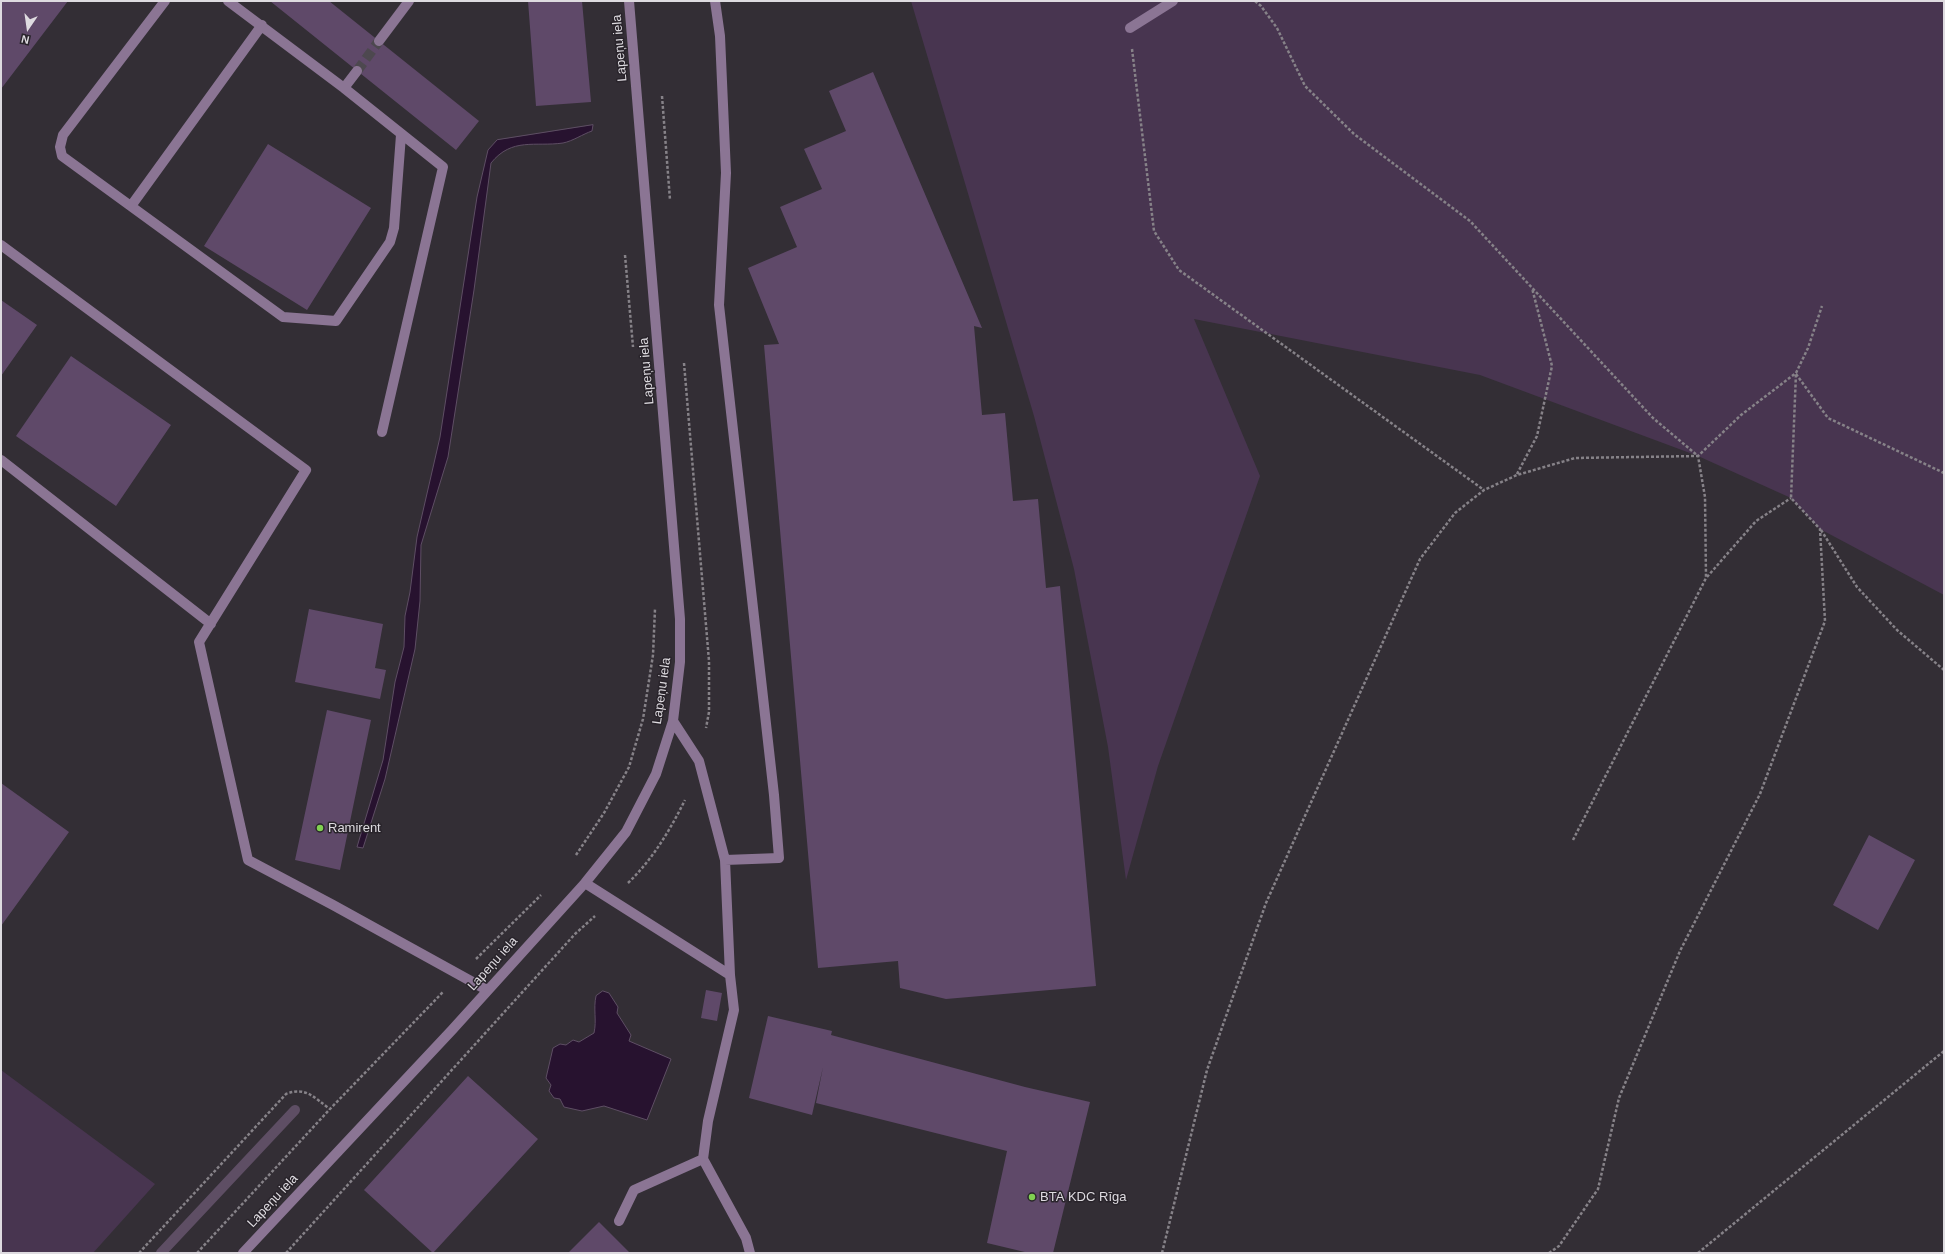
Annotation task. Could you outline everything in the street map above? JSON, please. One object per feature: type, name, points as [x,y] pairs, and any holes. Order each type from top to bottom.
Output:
[{"type":"street","points":[[165,1],[63,135],[60,146],[62,156],[283,317],[336,322],[390,242],[394,228],[401,134]]},
{"type":"street","points":[[228,1],[344,88],[443,167],[382,432]]},
{"type":"street","points":[[379,41],[409,1]]},
{"type":"street","name":"Lapeņu iela","points":[[243,1253],[452,1030],[585,883],[626,832],[656,774],[673,721],[680,662],[680,619],[630,1]]},
{"type":"street","points":[[715,1],[720,36],[726,173],[719,305],[774,795],[779,858],[725,860]]},
{"type":"street","points":[[1130,28],[1173,1]]},
{"type":"street","points":[[131,206],[262,25]]},
{"type":"street","points":[[344,88],[357,71]]},
{"type":"street","points":[[1,245],[306,470],[200,642],[248,860],[487,990]]},
{"type":"street","points":[[1,460],[211,624]]},
{"type":"street","points":[[673,721],[699,761],[725,860],[730,975],[734,1010],[708,1120],[703,1159],[746,1238],[750,1253]]},
{"type":"street","points":[[585,883],[730,975]]},
{"type":"street","points":[[619,1222],[634,1190],[703,1159]]},
{"type":"path","points":[[1255,1],[1261,6],[1277,28],[1305,86],[1354,134],[1470,221],[1653,418],[1698,456],[1705,496],[1706,578]]},
{"type":"path","points":[[1130,28],[1154,231],[1179,270],[1484,490]]},
{"type":"path","points":[[662,94],[670,204]]},
{"type":"path","points":[[625,249],[633,351]]},
{"type":"path","points":[[1517,474],[1537,436],[1552,366],[1532,287]]},
{"type":"path","points":[[1822,306],[1808,348],[1796,374],[1791,498],[1820,529],[1857,587],[1897,630],[1944,670]]},
{"type":"path","points":[[286,1253],[575,934],[640,871],[663,840],[685,801],[699,761],[709,712],[709,661],[684,361]]},
{"type":"path","points":[[1162,1253],[1207,1070],[1266,903],[1420,559],[1455,513],[1484,490],[1517,474],[1575,458],[1698,456],[1741,416],[1796,374]]},
{"type":"path","points":[[1796,374],[1828,418],[1944,473]]},
{"type":"path","points":[[1573,840],[1706,578],[1756,521],[1791,498]]},
{"type":"path","points":[[1549,1253],[1559,1246],[1598,1189],[1619,1098],[1680,951],[1760,794],[1771,766],[1825,621],[1820,529]]},
{"type":"path","points":[[574,858],[604,813],[629,767],[643,719],[652,655],[655,604]]},
{"type":"path","points":[[197,1253],[330,1109],[459,975],[543,893]]},
{"type":"path","points":[[1698,1253],[1944,1051]]},
{"type":"path","points":[[139,1253],[286,1094],[297,1090],[305,1092],[330,1109]]},
{"type":"shaded area","points":[[911,1],[1944,1],[1944,595],[1820,529],[1791,498],[1698,456],[1480,375],[1194,319],[1260,476],[1158,766],[1126,880],[1108,747],[1074,569],[1034,416]]},
{"type":"shaded area","points":[[593,125],[592,131],[567,142],[524,145],[507,149],[491,163],[474,290],[448,457],[421,545],[420,601],[415,649],[385,779],[363,848],[357,847],[383,760],[395,682],[404,647],[405,616],[410,592],[417,537],[440,437],[477,197],[488,150],[497,140]]},
{"type":"shaded area","points":[[603,991],[609,993],[618,1007],[617,1013],[631,1035],[629,1041],[671,1059],[647,1120],[604,1106],[582,1111],[564,1107],[560,1099],[554,1098],[549,1091],[551,1085],[546,1078],[553,1048],[560,1044],[566,1045],[573,1040],[579,1042],[594,1033],[596,996]]},
{"type":"shaded area","points":[[1,1070],[155,1184],[93,1253],[1,1253]]},
{"type":"building","points":[[1,1],[68,1],[1,89]]},
{"type":"building","points":[[270,1],[329,1],[479,121],[456,150]]},
{"type":"building","points":[[528,1],[582,1],[591,102],[536,106]]},
{"type":"building","points":[[873,72],[982,328],[974,326],[982,415],[1005,413],[1013,501],[1038,499],[1046,588],[1060,586],[1096,986],[946,999],[900,988],[898,961],[818,968],[764,345],[779,344],[748,268],[797,247],[780,207],[822,189],[804,149],[846,131],[829,91]]},
{"type":"building","points":[[268,144],[371,208],[307,310],[204,246]]},
{"type":"building","points":[[1,300],[37,325],[1,376]]},
{"type":"building","points":[[71,356],[171,425],[116,506],[16,436]]},
{"type":"building","points":[[309,609],[383,624],[375,668],[386,670],[380,699],[295,682]]},
{"type":"building","points":[[327,710],[371,720],[340,870],[295,860]]},
{"type":"building","points":[[1,783],[69,832],[1,926]]},
{"type":"building","points":[[1869,835],[1915,860],[1878,930],[1833,905]]},
{"type":"building","points":[[706,990],[722,993],[717,1021],[701,1018]]},
{"type":"building","points":[[768,1016],[832,1031],[831,1035],[1025,1087],[1090,1102],[1053,1253],[1029,1253],[987,1243],[1007,1151],[816,1103],[823,1067],[812,1115],[749,1098]]},
{"type":"building","points":[[468,1076],[538,1139],[433,1253],[364,1190]]},
{"type":"building","points":[[599,1222],[630,1253],[568,1253]]},
{"type":"waterway","points":[[161,1253],[295,1110]]},
{"type":"tunnel","points":[[357,71],[379,41]]},
{"type":"place","name":"Ramirent","points":[[320,828]]},
{"type":"place","name":"BTA KDC Rīga","points":[[1032,1197]]}]
